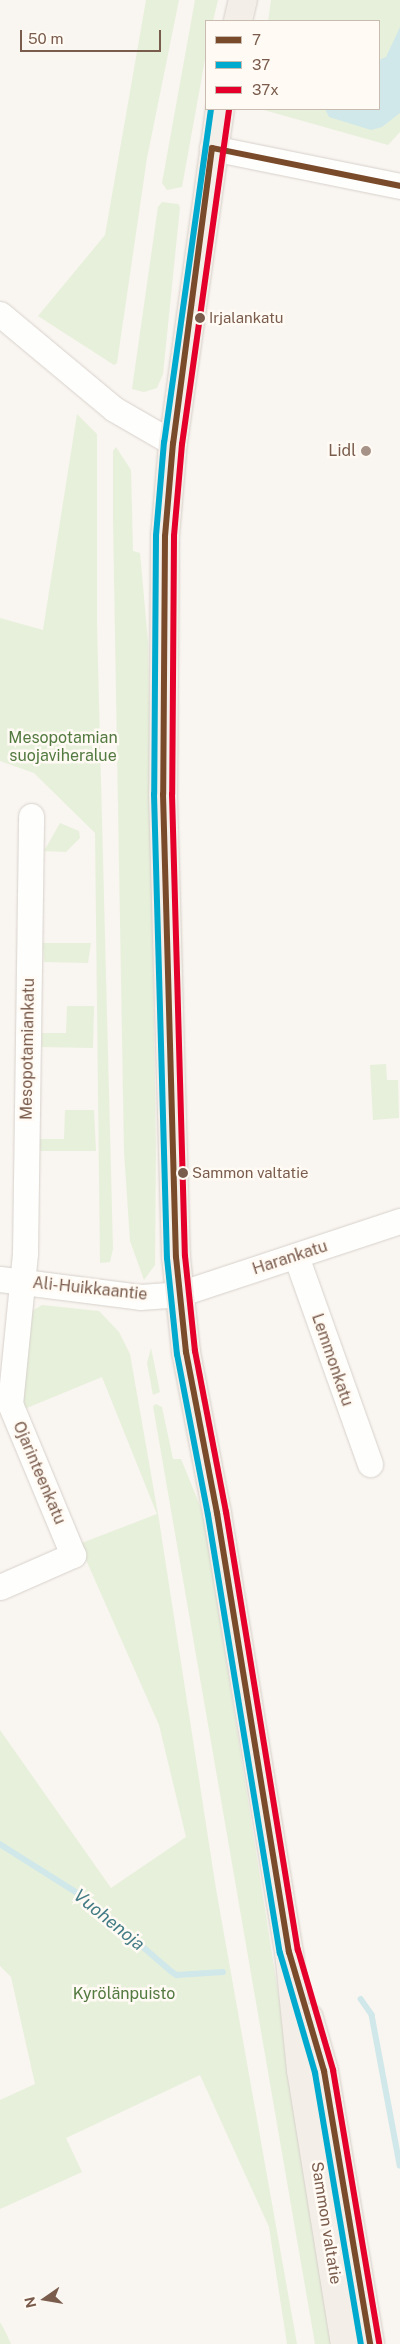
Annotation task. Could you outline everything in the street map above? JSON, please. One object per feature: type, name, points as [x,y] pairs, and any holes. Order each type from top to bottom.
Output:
[{"type":"main road","points":[[238,20],[243,0]]},
{"type":"main road","name":"Sammon valtatie","points":[[220,110],[212,148],[173,443],[165,545],[163,794],[172,1175],[179,1294],[186,1352],[217,1513],[289,1952],[302,2070],[345,2344]]},
{"type":"main road","name":"Sammon valtatie","points":[[289,1952],[324,2071],[370,2344]]},
{"type":"street","points":[[212,148],[400,186]]},
{"type":"street","points":[[0,314],[114,409],[173,443]]},
{"type":"street","name":"Mesopotamiankatu","points":[[11,1280],[32,816]]},
{"type":"street","name":"Harankatu","points":[[179,1294],[400,1221]]},
{"type":"street","name":"Lemmonkatu","points":[[296,1256],[370,1464]]},
{"type":"street","name":"Ali-Huikkaantie","points":[[11,1280],[140,1298],[179,1294]]},
{"type":"street","name":"Ojarinteenkatu","points":[[0,1587],[73,1555],[5,1406],[11,1280]]},
{"type":"green space","points":[[146,0],[179,0],[147,158],[117,363],[114,365],[38,316],[105,235]]},
{"type":"green space","points":[[195,0],[218,0],[213,20],[205,20],[205,60],[182,187],[167,190],[162,183]]},
{"type":"green space","points":[[271,0],[400,0],[400,132],[388,145],[264,110],[380,110],[380,20],[268,20]]},
{"type":"green space","points":[[162,202],[178,204],[180,207],[163,374],[157,388],[144,392],[132,389],[158,207]]},
{"type":"green space","name":"Mesopotamian suojaviheralue","points":[[77,414],[97,434],[97,624],[113,1249],[110,1262],[100,1263],[95,833],[34,773],[0,761],[0,618],[43,630]]},
{"type":"green space","points":[[116,447],[131,470],[133,551],[140,553],[148,641],[156,1151],[155,1265],[144,1280],[130,1241],[124,1152],[113,519],[113,451]]},
{"type":"green space","points":[[60,823],[79,831],[80,838],[66,852],[44,851]]},
{"type":"green space","points":[[43,943],[91,943],[88,963],[44,962]]},
{"type":"green space","points":[[67,1006],[94,1006],[93,1048],[42,1047],[42,1033],[66,1033]]},
{"type":"green space","points":[[386,1064],[387,1080],[398,1080],[399,1118],[373,1120],[370,1065]]},
{"type":"green space","points":[[65,1110],[94,1110],[96,1151],[39,1151],[38,1139],[64,1139]]},
{"type":"green space","name":"Kyrölänpuisto","points":[[42,1305],[99,1311],[119,1332],[130,1354],[159,1520],[216,1889],[297,2344],[287,2344],[269,2227],[200,2075],[66,2138],[82,2172],[0,2209],[0,2100],[35,2084],[11,1977],[0,1966],[0,1730],[111,1888],[186,1837],[159,1725],[79,1544],[157,1514],[102,1377],[22,1410],[27,1314]]},
{"type":"green space","points":[[151,1348],[160,1392],[153,1395],[147,1363]]},
{"type":"green space","points":[[156,1404],[162,1407],[173,1459],[181,1459],[203,1513],[333,2344],[315,2344],[153,1406]]},
{"type":"green space","points":[[0,2322],[6,2333],[11,2344],[0,2344]]},
{"type":"water","points":[[400,27],[400,113],[382,127],[371,130],[329,117],[326,110],[380,110],[380,60],[386,57]]},
{"type":"waterway","name":"Vuohenoja","points":[[0,1844],[90,1901],[177,1975],[223,1972]]},
{"type":"waterway","name":"Vuohenoja","points":[[361,1999],[372,2015],[400,2165]]},
{"type":"transit line","name":"37","points":[[211,110],[164,442],[156,536],[154,794],[167,1258],[177,1354],[208,1515],[280,1953],[315,2073],[361,2344]]},
{"type":"transit line","name":"37x","points":[[229,110],[182,444],[174,536],[172,794],[185,1256],[195,1351],[226,1512],[298,1950],[333,2070],[379,2343]]},
{"type":"transit line","name":"7","points":[[212,148],[173,443],[165,536],[163,794],[176,1257],[186,1352],[217,1513],[289,1952],[324,2071],[370,2344]]},
{"type":"transit line","name":"7","points":[[212,148],[400,186]]},
{"type":"place","name":"Irjalankatu","points":[[200,318]]},
{"type":"place","name":"Lidl","points":[[366,451]]},
{"type":"place","name":"Sammon valtatie","points":[[183,1173]]}]
